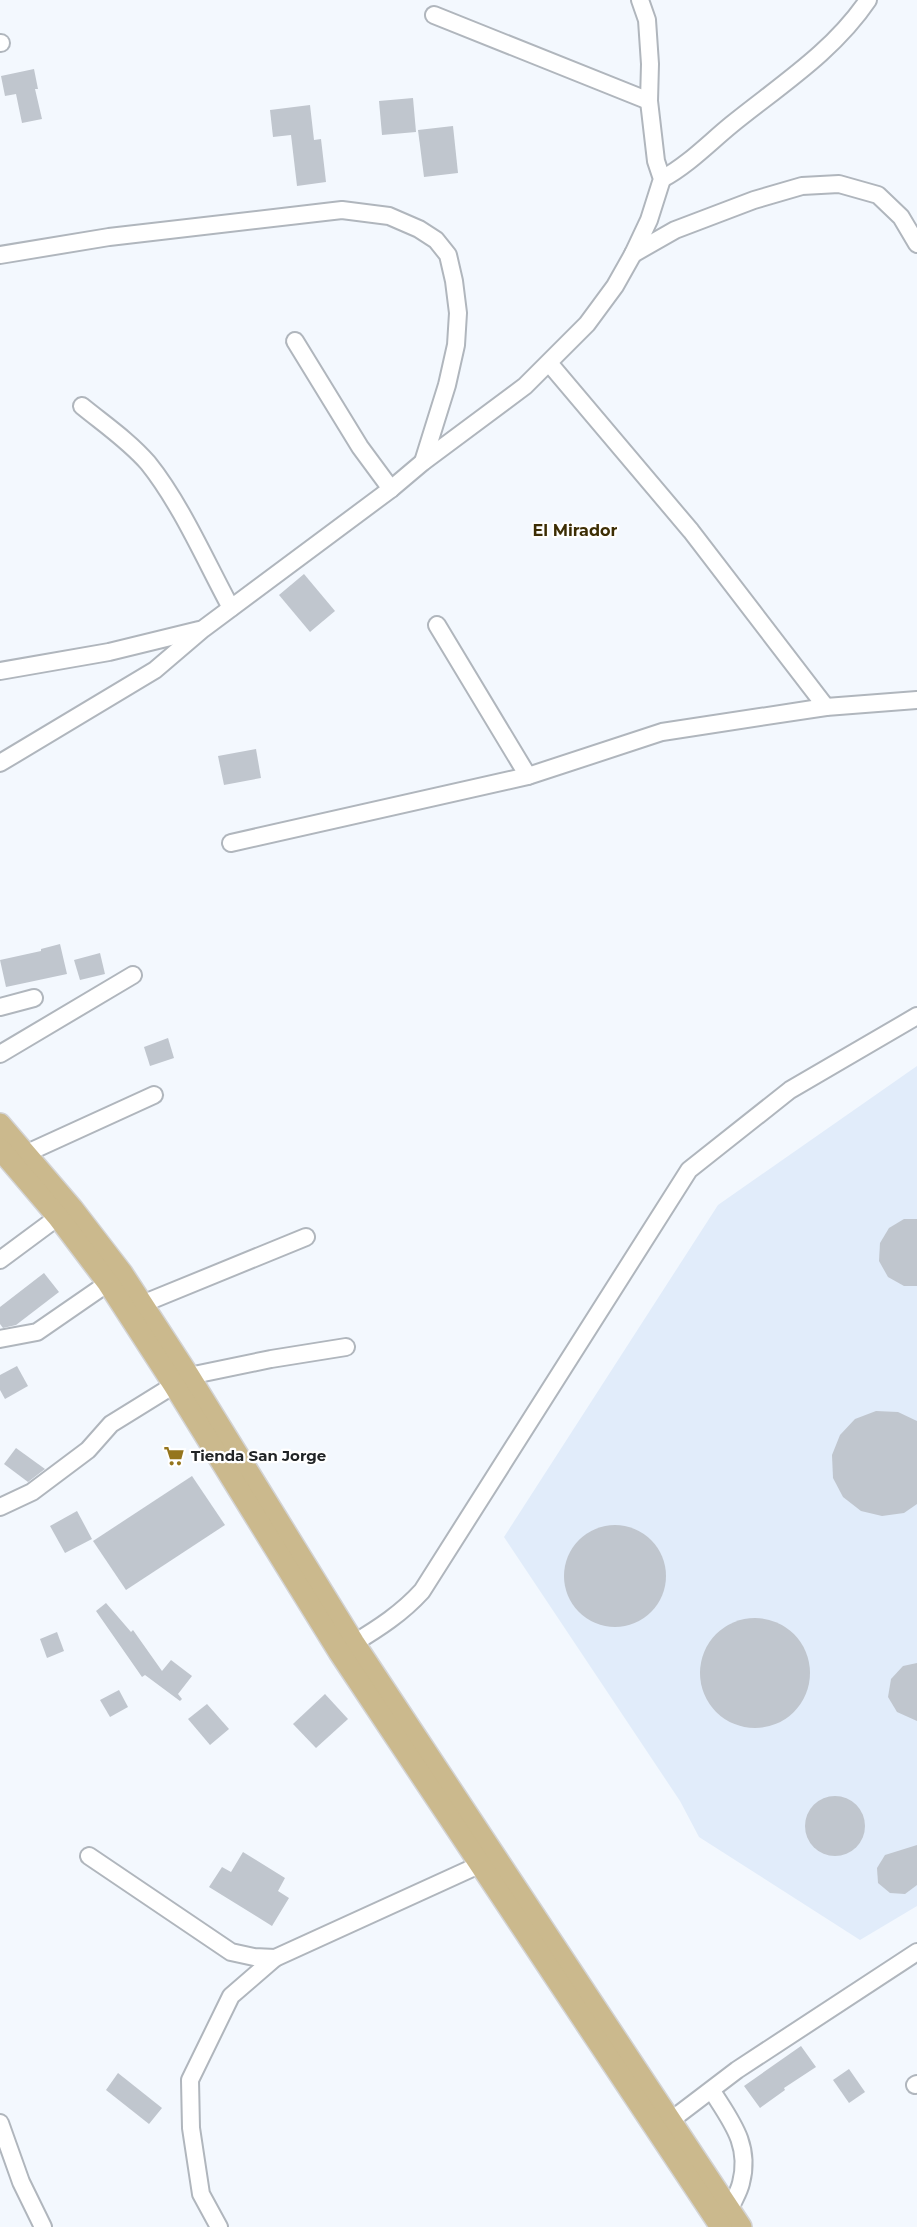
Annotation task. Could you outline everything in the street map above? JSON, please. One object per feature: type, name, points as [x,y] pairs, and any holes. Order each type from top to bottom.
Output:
[{"type":"main road","points":[[0,1124],[72,1208],[122,1274],[142,1304],[182,1380],[339,1652],[479,1865],[725,2218],[741,2227]]},
{"type":"main road","points":[[0,1149],[58,1217],[182,1380],[670,2121],[725,2218]]},
{"type":"street","points":[[0,763],[155,670],[202,629],[525,386],[587,324],[615,286],[633,254],[649,220],[662,178],[656,161],[649,101],[650,64],[647,20],[640,0]]},
{"type":"street","points":[[662,178],[678,171],[732,124],[818,57],[868,0]]},
{"type":"street","points":[[434,15],[649,101]]},
{"type":"street","points":[[633,254],[675,230],[754,200],[802,186],[839,184],[878,195],[901,217],[917,243]]},
{"type":"street","points":[[0,255],[109,237],[342,210],[389,216],[419,229],[436,240],[448,255],[458,313],[456,345],[447,386],[423,462]]},
{"type":"street","points":[[295,341],[360,447],[391,489]]},
{"type":"street","points":[[549,363],[691,531],[825,707]]},
{"type":"street","points":[[82,406],[130,445],[148,464],[174,502],[231,608]]},
{"type":"street","points":[[437,625],[528,776]]},
{"type":"street","points":[[0,671],[109,652],[202,629]]},
{"type":"street","points":[[231,843],[528,776],[662,732],[825,707],[917,700]]},
{"type":"street","points":[[0,1054],[133,975]]},
{"type":"street","points":[[0,1007],[34,998]]},
{"type":"street","points":[[354,1643],[394,1617],[422,1591],[688,1170],[790,1090],[917,1016]]},
{"type":"street","points":[[27,1153],[154,1095]]},
{"type":"street","points":[[0,1260],[58,1217]]},
{"type":"street","points":[[142,1304],[306,1237]]},
{"type":"street","points":[[0,1339],[37,1332],[108,1282]]},
{"type":"street","points":[[0,1507],[32,1492],[88,1450],[111,1424],[182,1380],[272,1359],[346,1347]]},
{"type":"street","points":[[89,1856],[231,1952],[254,1957],[275,1958]]},
{"type":"street","points":[[219,2227],[201,2194],[191,2128],[190,2080],[231,1996],[275,1958],[479,1865]]},
{"type":"street","points":[[670,2121],[737,2070],[917,1953]]},
{"type":"street","points":[[712,2091],[736,2130],[744,2155],[741,2184],[725,2218]]},
{"type":"street","points":[[0,2123],[21,2182],[43,2227]]},
{"type":"shaded area","points":[[917,1066],[917,1906],[860,1940],[699,1837],[680,1801],[504,1537],[718,1205]]},
{"type":"building","points":[[34,69],[38,89],[35,89],[42,119],[22,123],[16,94],[5,96],[1,76]]},
{"type":"building","points":[[413,98],[416,132],[382,135],[379,101]]},
{"type":"building","points":[[310,105],[314,140],[321,139],[326,182],[297,186],[291,135],[273,137],[270,110]]},
{"type":"building","points":[[453,126],[458,173],[424,177],[418,130]]},
{"type":"building","points":[[304,574],[335,611],[310,632],[279,595]]},
{"type":"building","points":[[256,749],[261,778],[224,785],[218,756]]},
{"type":"building","points":[[60,944],[67,974],[6,987],[0,960],[41,951],[41,949]]},
{"type":"building","points":[[100,953],[105,974],[80,980],[74,960]]},
{"type":"building","points":[[168,1038],[174,1058],[150,1066],[144,1047]]},
{"type":"building","points":[[904,1219],[917,1219],[917,1286],[904,1286],[888,1277],[879,1261],[880,1243],[889,1228]]},
{"type":"building","points":[[44,1273],[59,1292],[16,1325],[3,1328],[0,1324],[0,1307]]},
{"type":"building","points":[[17,1366],[28,1386],[5,1399],[0,1390],[0,1375]]},
{"type":"building","points":[[876,1411],[898,1412],[917,1421],[917,1504],[904,1513],[882,1516],[861,1511],[843,1497],[833,1478],[832,1455],[840,1435],[855,1419]]},
{"type":"building","points":[[16,1448],[45,1469],[28,1482],[4,1464]]},
{"type":"building","points":[[192,1476],[225,1525],[126,1590],[93,1541]]},
{"type":"building","points":[[77,1511],[92,1539],[65,1553],[50,1526]]},
{"type":"building","points":[[615,1525],[635,1529],[651,1540],[662,1556],[666,1576],[662,1596],[651,1612],[635,1623],[615,1627],[595,1623],[579,1612],[568,1596],[564,1576],[568,1556],[579,1540],[595,1529]]},
{"type":"building","points":[[106,1603],[131,1632],[133,1630],[162,1671],[171,1660],[192,1676],[178,1694],[182,1699],[180,1701],[145,1675],[142,1677],[96,1611]]},
{"type":"building","points":[[755,1618],[776,1622],[794,1634],[806,1652],[810,1673],[806,1694],[794,1712],[776,1724],[755,1728],[734,1724],[716,1712],[704,1694],[700,1673],[704,1652],[716,1634],[734,1622]]},
{"type":"building","points":[[57,1632],[64,1651],[47,1658],[40,1639]]},
{"type":"building","points":[[917,1663],[917,1721],[897,1712],[888,1697],[891,1679],[903,1666]]},
{"type":"building","points":[[119,1690],[128,1707],[110,1717],[100,1700]]},
{"type":"building","points":[[325,1694],[348,1719],[316,1748],[293,1724]]},
{"type":"building","points":[[207,1704],[229,1729],[210,1745],[188,1719]]},
{"type":"building","points":[[835,1796],[852,1801],[860,1809],[865,1826],[860,1843],[852,1851],[835,1856],[818,1851],[810,1843],[805,1826],[810,1809],[818,1801]]},
{"type":"building","points":[[917,1845],[917,1885],[905,1894],[890,1893],[878,1883],[877,1868],[885,1855]]},
{"type":"building","points":[[243,1852],[285,1878],[278,1891],[289,1898],[272,1926],[209,1887],[222,1867],[231,1872]]},
{"type":"building","points":[[801,2046],[816,2067],[784,2088],[785,2090],[760,2108],[744,2086]]},
{"type":"building","points":[[849,2069],[865,2092],[849,2103],[833,2080]]},
{"type":"building","points":[[118,2073],[162,2108],[149,2124],[106,2090]]},
{"type":"place","name":"Tienda San Jorge","points":[[174,1456]]},
{"type":"district","name":"El Mirador","points":[[575,530]]}]
